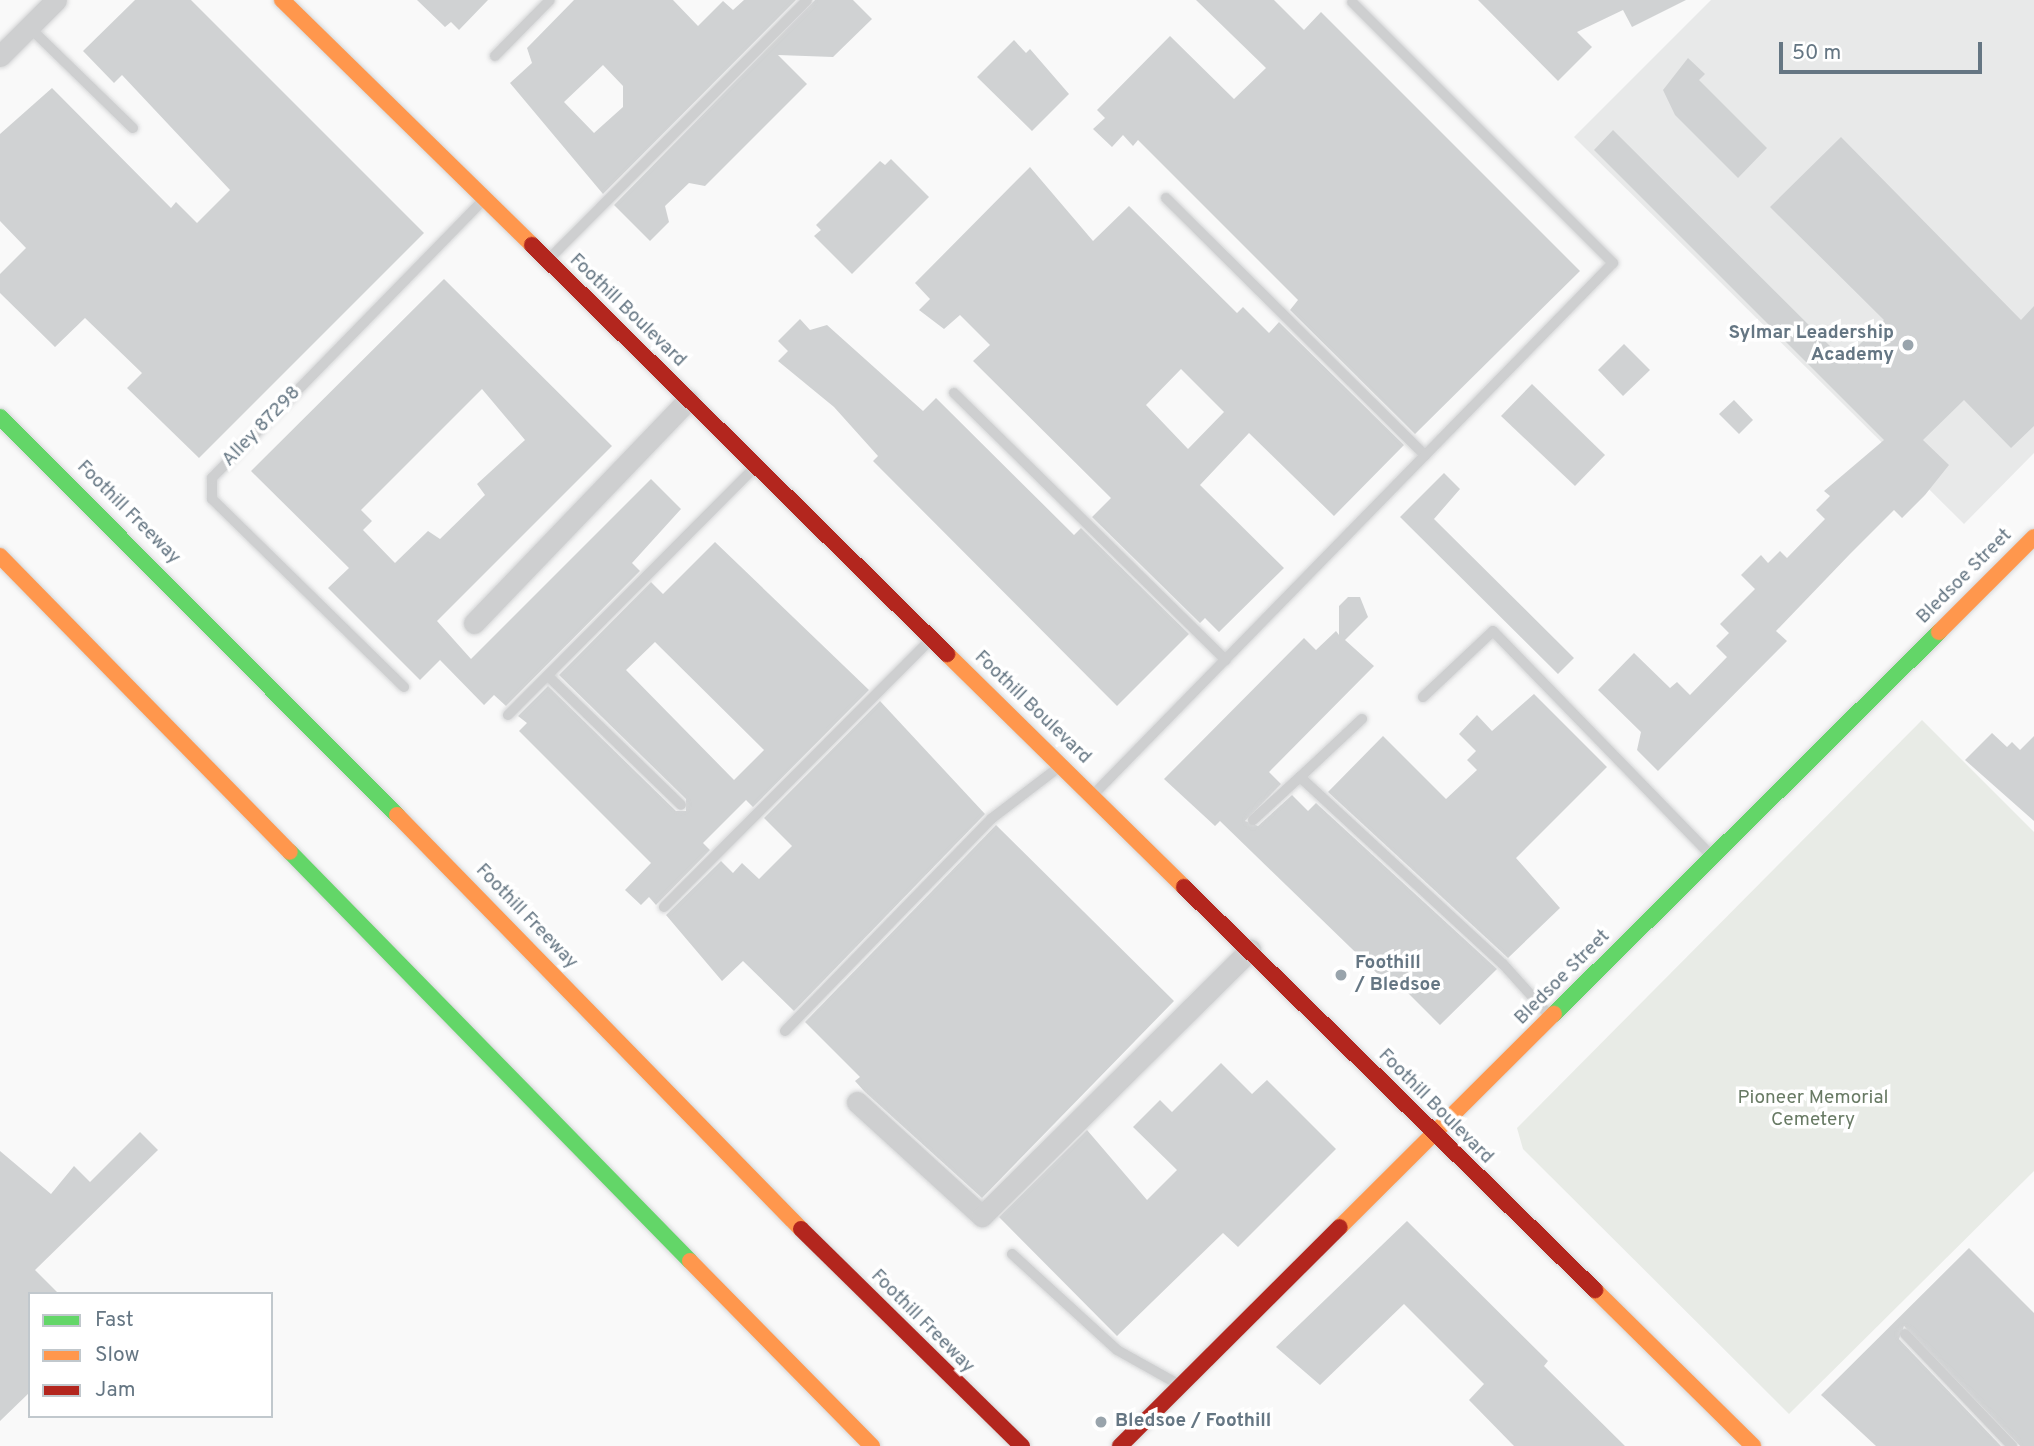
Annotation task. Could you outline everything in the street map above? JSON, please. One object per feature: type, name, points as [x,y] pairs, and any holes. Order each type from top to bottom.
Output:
[{"type":"main road","name":"Foothill Boulevard","points":[[282,0],[545,262],[1250,950],[1435,1138],[1753,1446]]},
{"type":"main road","name":"Foothill Freeway","points":[[0,416],[243,657],[951,1383],[1022,1446]]},
{"type":"main road","name":"Bledsoe Street","points":[[1120,1446],[1435,1138],[2034,537]]},
{"type":"main road","points":[[0,556],[872,1446]]},
{"type":"street","points":[[0,56],[56,0]]},
{"type":"street","points":[[474,623],[688,400]]},
{"type":"street","points":[[857,1102],[982,1216],[1250,950]]},
{"type":"lane","points":[[495,56],[550,0]]},
{"type":"lane","points":[[545,262],[807,0]]},
{"type":"lane","points":[[1091,796],[1613,263],[1352,2]]},
{"type":"lane","points":[[29,27],[133,128]]},
{"type":"lane","points":[[1166,198],[1425,455]]},
{"type":"lane","name":"Alley 87298","points":[[404,687],[212,499],[212,478],[484,199]]},
{"type":"lane","points":[[954,393],[1226,660]]},
{"type":"lane","points":[[508,715],[756,466]]},
{"type":"lane","points":[[1423,697],[1493,631],[1713,857]]},
{"type":"lane","points":[[664,907],[931,639]]},
{"type":"lane","points":[[548,676],[681,805]]},
{"type":"lane","points":[[1253,820],[1362,719]]},
{"type":"lane","points":[[785,1031],[991,819],[1060,766]]},
{"type":"lane","points":[[1300,778],[1503,964],[1552,1019]]},
{"type":"lane","points":[[1012,1254],[1117,1350],[1180,1385]]},
{"type":"lane","points":[[1905,1334],[2012,1446]]},
{"type":"shaded area","name":"Sylmar Leadership Academy","points":[[1711,0],[2034,0],[2034,453],[1964,524],[1574,137]]},
{"type":"green space","name":"Pioneer Memorial Cemetery","points":[[1922,720],[2034,832],[2034,1171],[1789,1414],[1523,1149],[1517,1128]]},
{"type":"building","points":[[135,0],[191,0],[424,233],[199,458],[127,388],[142,373],[85,318],[55,347],[0,293],[0,274],[26,248],[0,221],[0,134],[52,88],[171,208],[176,202],[197,223],[230,190],[122,75],[114,83],[83,51]]},
{"type":"building","points":[[417,0],[488,0],[459,30],[451,22],[445,27]]},
{"type":"building","points":[[574,0],[673,0],[698,26],[723,1],[733,10],[744,0],[796,0],[603,194],[510,83],[532,63],[527,48]],"holes":[[[603,65],[623,86],[623,107],[594,133],[564,102]]]},
{"type":"building","points":[[815,0],[853,0],[872,19],[833,57],[778,55],[807,84],[705,186],[689,183],[665,206],[669,222],[650,241],[614,205]]},
{"type":"building","points":[[1196,0],[1274,0],[1304,30],[1321,12],[1580,271],[1415,434],[1290,310],[1298,300],[1138,140],[1133,146],[1123,135],[1112,147],[1093,129],[1105,118],[1097,110],[1170,36],[1234,99],[1266,68]]},
{"type":"building","points":[[1478,0],[1686,0],[1632,27],[1623,10],[1577,32],[1592,47],[1558,81]]},
{"type":"building","points":[[1014,40],[1026,53],[1030,49],[1069,94],[1032,131],[977,77]]},
{"type":"building","points":[[1688,58],[1705,74],[1699,80],[1767,148],[1738,178],[1675,115],[1663,90]]},
{"type":"building","points":[[1613,130],[1844,360],[1884,320],[1770,207],[1841,137],[2021,320],[2034,306],[2034,426],[2011,448],[1964,400],[1923,440],[1949,465],[1925,495],[1902,518],[1894,510],[1850,554],[1776,631],[1787,641],[1658,771],[1637,750],[1641,732],[1598,690],[1634,653],[1670,688],[1677,682],[1690,695],[1727,657],[1716,646],[1729,633],[1720,624],[1755,589],[1741,575],[1761,555],[1768,563],[1780,551],[1787,558],[1825,519],[1816,510],[1830,496],[1824,491],[1884,440],[1594,150]]},
{"type":"building","points":[[891,159],[929,197],[852,274],[814,236],[821,230],[816,225],[880,161],[885,165]]},
{"type":"building","points":[[1030,167],[1093,241],[1129,206],[1237,313],[1243,307],[1269,333],[1279,322],[1404,445],[1334,516],[1249,433],[1200,485],[1284,568],[1219,632],[1205,618],[1200,623],[1092,517],[1111,498],[973,361],[990,345],[960,315],[944,329],[919,310],[930,299],[915,283]],"holes":[[[1181,369],[1224,412],[1188,449],[1146,405]]]},
{"type":"building","points":[[444,279],[612,446],[437,621],[471,659],[651,479],[681,509],[632,563],[640,571],[506,706],[494,695],[484,705],[440,660],[420,680],[328,588],[349,568],[251,471]],"holes":[[[482,389],[525,440],[477,484],[485,495],[440,539],[428,531],[395,563],[363,530],[372,521],[361,510]]]},
{"type":"building","points":[[800,319],[810,330],[827,325],[923,411],[936,398],[1074,535],[1081,528],[1189,634],[1117,706],[873,461],[878,456],[834,407],[778,361],[788,351],[778,341]]},
{"type":"building","points":[[1624,344],[1650,370],[1623,396],[1598,370]]},
{"type":"building","points":[[1532,384],[1605,455],[1575,486],[1501,416]]},
{"type":"building","points":[[1734,400],[1753,420],[1739,434],[1719,414]]},
{"type":"building","points":[[1444,473],[1460,489],[1434,519],[1574,658],[1558,674],[1400,517]]},
{"type":"building","points":[[715,542],[869,690],[753,807],[746,800],[703,843],[710,850],[656,905],[649,897],[641,905],[625,890],[651,863],[519,731],[527,723],[518,716],[548,686],[676,811],[686,811],[686,799],[559,675],[651,582],[663,594]],"holes":[[[655,642],[764,750],[734,780],[626,670]]]},
{"type":"building","points":[[1348,597],[1360,597],[1368,617],[1345,640],[1374,666],[1269,772],[1281,784],[1245,821],[1258,826],[1292,795],[1308,811],[1316,803],[1497,969],[1440,1025],[1407,992],[1382,978],[1220,821],[1215,826],[1164,779],[1304,638],[1316,650],[1336,631],[1339,635],[1339,606]]},
{"type":"building","points":[[1534,694],[1607,767],[1516,858],[1560,908],[1508,958],[1328,792],[1383,736],[1446,799],[1477,770],[1467,760],[1476,751],[1459,734],[1477,715],[1492,731]]},
{"type":"building","points":[[880,701],[985,814],[794,1011],[743,961],[722,981],[666,915],[721,861],[733,873],[742,863],[759,879],[792,846],[764,818]]},
{"type":"building","points":[[1992,733],[2007,747],[2012,742],[2020,750],[2034,736],[2034,821],[1965,760]]},
{"type":"building","points":[[996,825],[1174,1001],[982,1198],[865,1092],[855,1081],[860,1077],[805,1022]]},
{"type":"building","points":[[1221,1063],[1252,1094],[1267,1080],[1336,1149],[1238,1247],[1223,1233],[1117,1336],[999,1217],[1087,1130],[1147,1200],[1177,1170],[1133,1127],[1160,1100],[1172,1112]]},
{"type":"building","points":[[140,1132],[158,1150],[35,1270],[57,1292],[28,1292],[28,1394],[0,1421],[0,1151],[51,1194],[74,1166],[90,1182]]},
{"type":"building","points":[[1407,1221],[1548,1361],[1544,1366],[1625,1446],[1514,1446],[1469,1400],[1484,1384],[1404,1304],[1320,1385],[1276,1347]]},
{"type":"building","points":[[1969,1248],[2034,1313],[2034,1446],[2020,1446],[1904,1326],[1899,1339],[2001,1446],[1876,1446],[1821,1395]]},
{"type":"traffic: fast","points":[[0,417],[397,815]]},
{"type":"traffic: fast","points":[[1554,1014],[1939,632]]},
{"type":"traffic: fast","points":[[290,852],[690,1261]]},
{"type":"traffic: slow","points":[[282,0],[532,245]]},
{"type":"traffic: slow","points":[[1939,632],[2034,537]]},
{"type":"traffic: slow","points":[[0,556],[290,852]]},
{"type":"traffic: slow","points":[[947,654],[1184,887]]},
{"type":"traffic: slow","points":[[397,815],[801,1229]]},
{"type":"traffic: slow","points":[[1340,1227],[1554,1014]]},
{"type":"traffic: slow","points":[[690,1261],[872,1446]]},
{"type":"traffic: slow","points":[[1595,1290],[1753,1446]]},
{"type":"traffic: jam","points":[[532,245],[947,654]]},
{"type":"traffic: jam","points":[[1184,887],[1595,1290]]},
{"type":"traffic: jam","points":[[1120,1446],[1340,1227]]},
{"type":"traffic: jam","points":[[801,1229],[1022,1446]]},
{"type":"place","name":"Sylmar Leadership Academy","points":[[1908,345]]},
{"type":"place","name":"Foothill / Bledsoe","points":[[1341,975]]},
{"type":"place","name":"Bledsoe / Foothill","points":[[1101,1422]]}]
